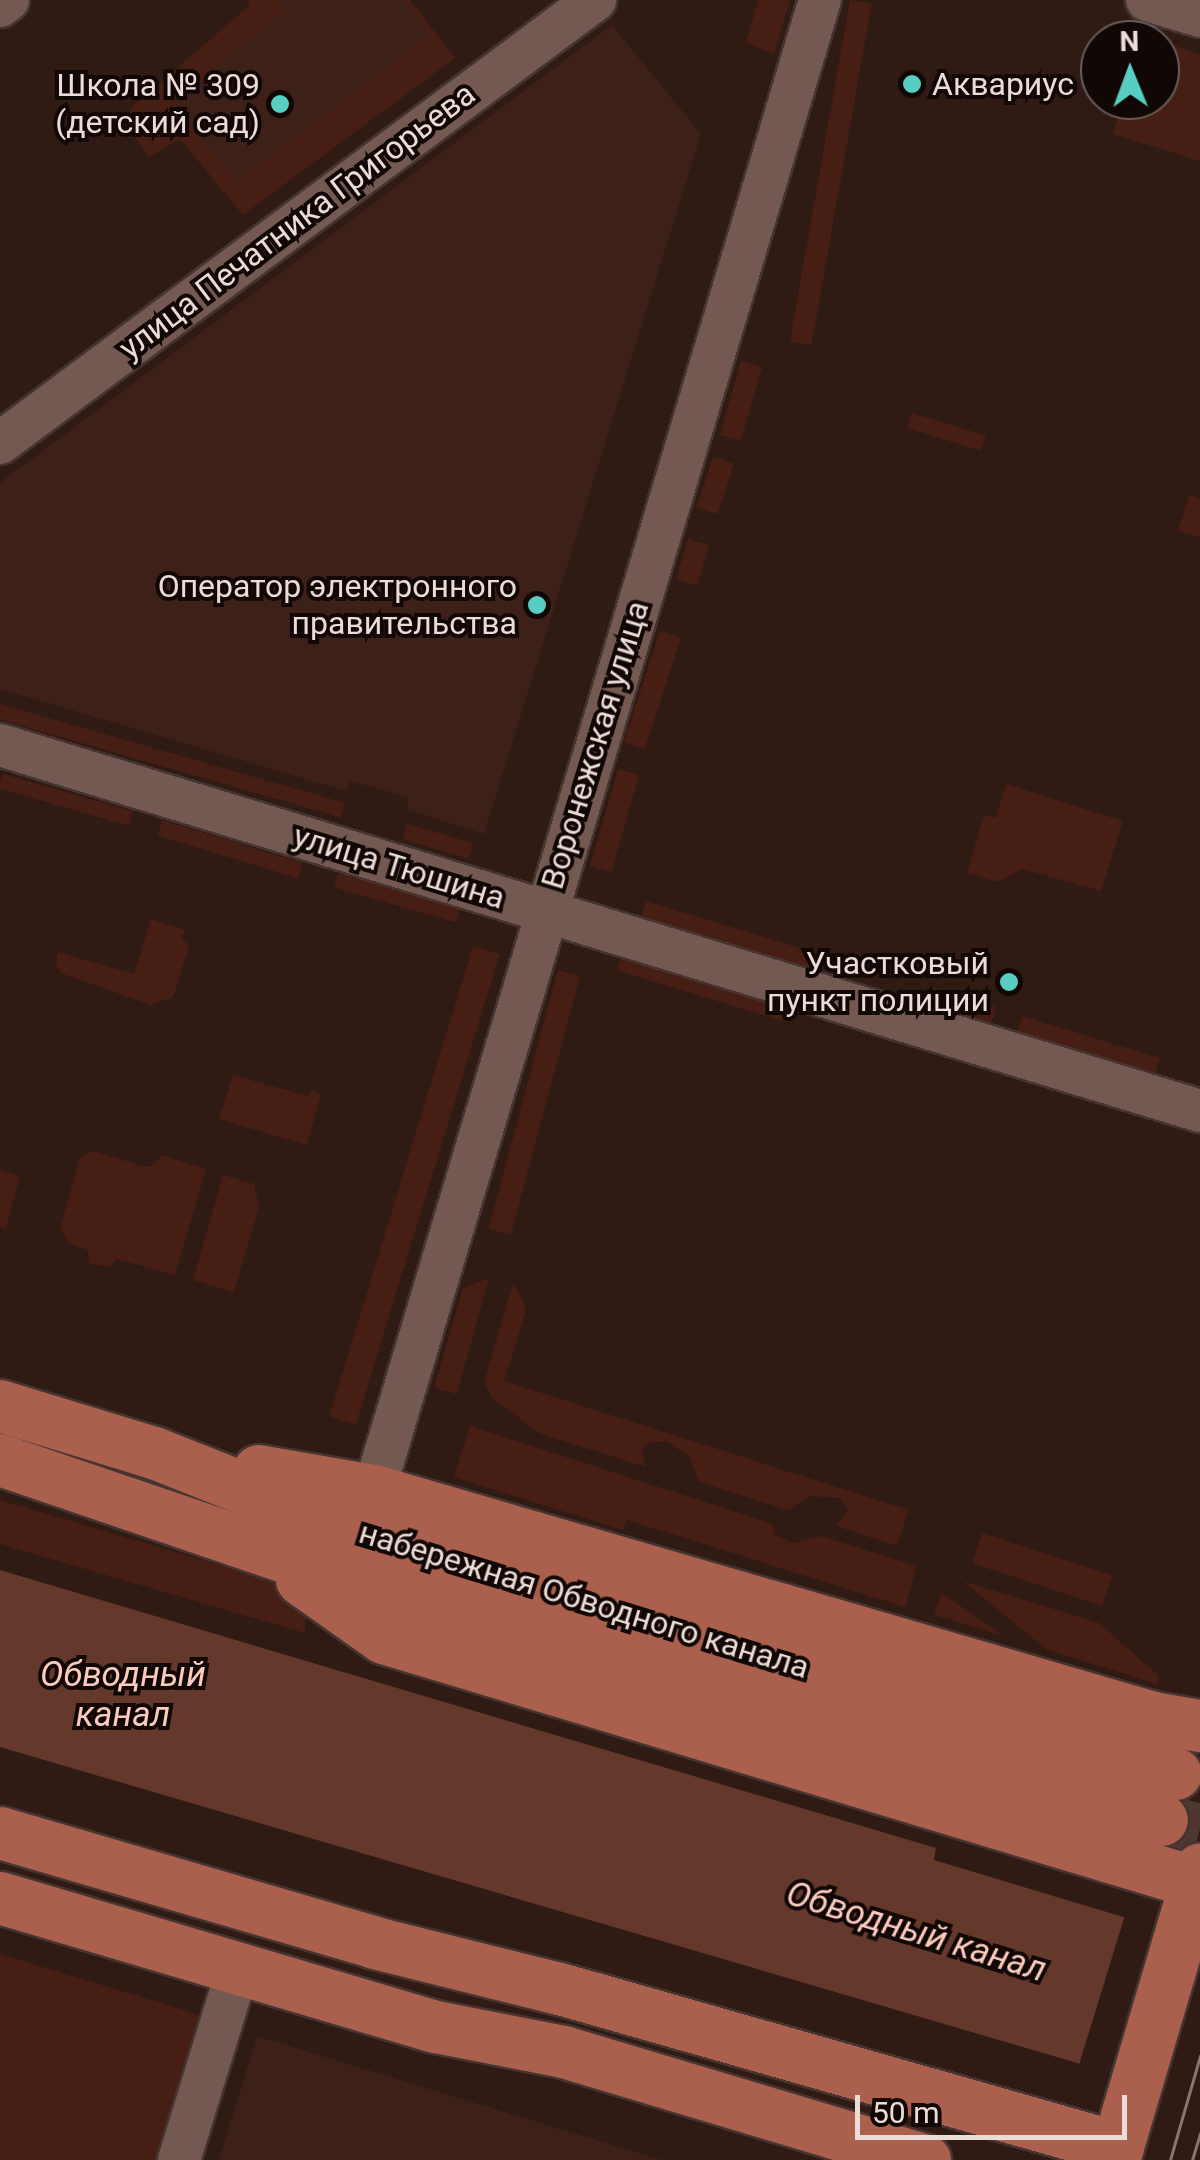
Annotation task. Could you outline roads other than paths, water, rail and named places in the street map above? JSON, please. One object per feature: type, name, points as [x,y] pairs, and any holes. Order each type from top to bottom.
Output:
[{"type":"main road","name":"набережная Обводного канала","points":[[0,1406],[154,1453],[308,1514],[1169,1797],[456,1615],[0,1460]]},
{"type":"main road","points":[[154,1453],[374,1490],[1154,1718],[1200,1726]]},
{"type":"main road","points":[[0,1833],[375,1943],[560,1989],[1119,2156],[1194,1889],[384,1638],[247,1542]]},
{"type":"main road","points":[[0,1898],[436,2027],[564,2052],[925,2160]]},
{"type":"street","points":[[0,6],[8,0]]},
{"type":"street","name":"улица Печатника Григорьева","points":[[0,443],[596,0]]},
{"type":"street","name":"Воронежская улица","points":[[374,1490],[820,0]]},
{"type":"street","points":[[1147,0],[1200,16]]},
{"type":"street","name":"улица Тюшина","points":[[0,746],[1200,1110]]},
{"type":"street","points":[[179,2160],[238,1968]]},
{"type":"water","name":"Обводный канал","points":[[0,1570],[936,1848],[934,1860],[1200,1940],[1200,2099],[0,1747]]},
{"type":"tunnel","points":[[1162,1820],[1200,1830]]},
{"type":"tram line","points":[[1170,2160],[1200,2056]]},
{"type":"tram line","points":[[1192,2160],[1200,2133]]},
{"type":"place","name":"Аквариус","points":[[912,84]]},
{"type":"place","name":"Школа № 309 (детский сад)","points":[[280,104]]},
{"type":"place","name":"Оператор электронного правительства","points":[[537,605]]},
{"type":"place","name":"Участковый пункт полиции","points":[[1009,982]]}]
